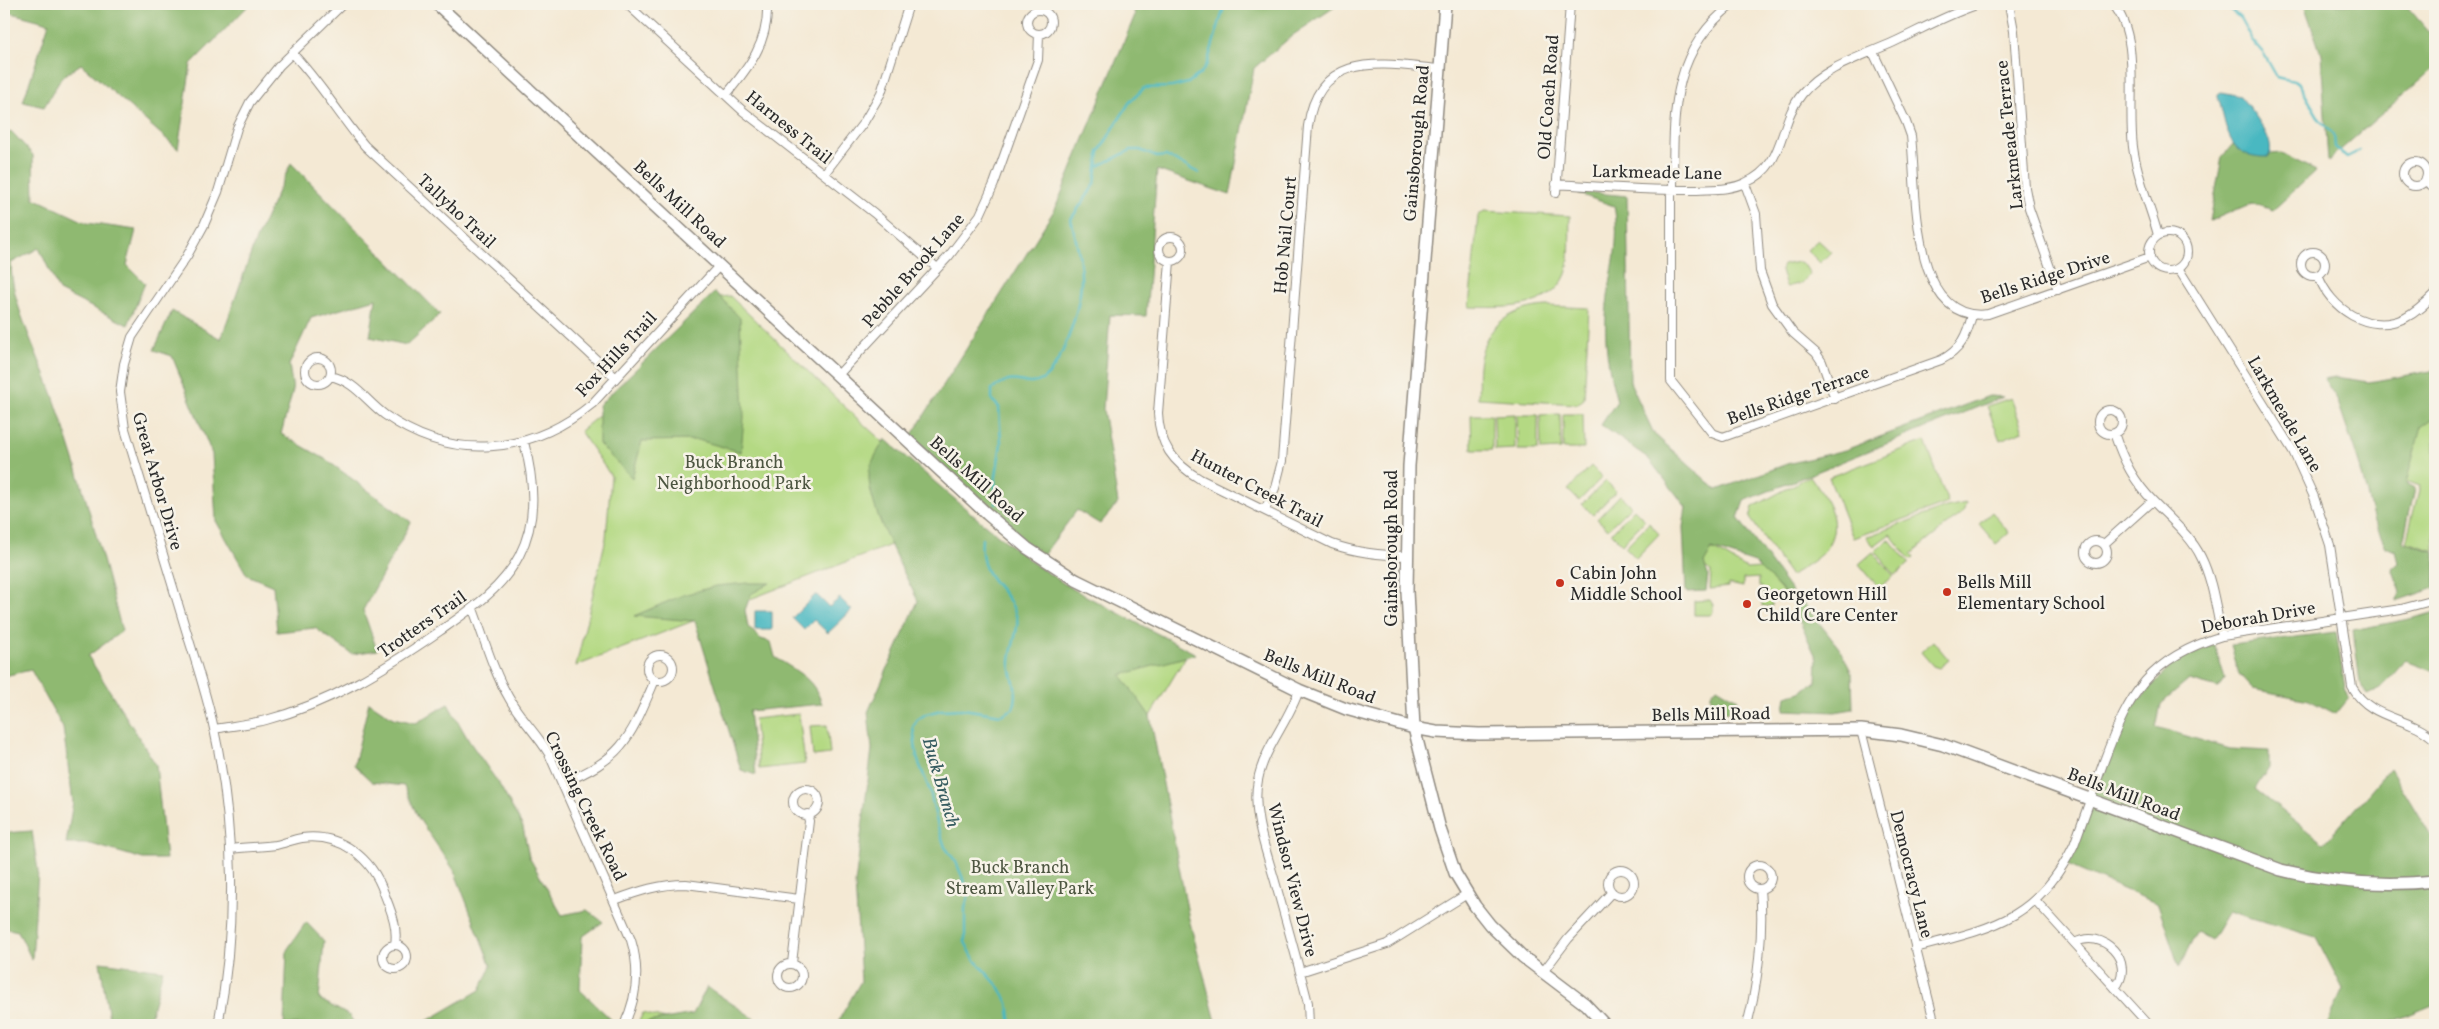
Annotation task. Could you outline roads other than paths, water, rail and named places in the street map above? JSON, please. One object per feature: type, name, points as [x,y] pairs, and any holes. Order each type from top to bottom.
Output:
[{"type":"street","name":"Great Arbor Drive","points":[[218,1025],[225,981],[231,912],[230,848],[223,780],[214,728],[124,429],[121,381],[132,337],[187,256],[210,212],[232,141],[246,111],[261,86],[343,4]]},
{"type":"street","name":"Bells Mill Road","points":[[437,4],[987,514],[1041,558],[1094,589],[1299,690],[1346,709],[1414,728],[1436,732],[1478,734],[1861,730],[1908,736],[1943,745],[2249,860],[2310,877],[2373,884],[2435,881]]},
{"type":"street","name":"Harness Trail","points":[[627,4],[771,135],[887,224],[938,268]]},
{"type":"street","points":[[726,95],[752,64],[757,54],[764,35],[768,4]]},
{"type":"street","points":[[824,174],[864,122],[881,93],[909,4]]},
{"type":"street","name":"Gainsborough Road","points":[[1445,4],[1411,430],[1407,556],[1408,636],[1414,728],[1440,829],[1455,873],[1467,894],[1490,925],[1523,957],[1585,1004],[1604,1025]]},
{"type":"street","name":"Old Coach Road","points":[[1556,193],[1570,4]]},
{"type":"street","name":"Bells Ridge Terrace","points":[[1732,4],[1714,22],[1698,43],[1680,81],[1674,109],[1671,377],[1675,389],[1712,433],[1723,437],[1835,399],[1951,355],[1963,342],[1972,315]]},
{"type":"street","name":"Larkmeade Lane","points":[[1556,184],[1672,191],[1725,189],[1745,184],[1757,177],[1773,160],[1781,145],[1790,112],[1810,85],[1832,71],[1948,16],[1980,4]]},
{"type":"street","name":"Larkmeade Terrace","points":[[2009,4],[2014,31],[2027,198],[2058,290]]},
{"type":"street","points":[[2113,4],[2127,29],[2133,147],[2137,172],[2158,235]]},
{"type":"street","name":"Pebble Brook Lane","points":[[838,375],[938,268],[971,229],[988,199],[1038,60],[1039,34]]},
{"type":"street","name":"Bells Ridge Drive","points":[[1874,52],[1911,136],[1920,246],[1927,268],[1947,303],[1964,313],[1972,315],[1988,314],[2150,257]]},
{"type":"street","name":"Tallyho Trail","points":[[292,53],[326,92],[344,121],[365,146],[615,377]]},
{"type":"street","name":"Hob Nail Court","points":[[1264,510],[1275,488],[1282,461],[1308,126],[1314,102],[1332,77],[1354,66],[1373,64],[1440,69]]},
{"type":"street","points":[[2425,181],[2435,188]]},
{"type":"street","points":[[1745,184],[1756,214],[1760,271],[1772,304],[1793,333],[1816,353],[1822,362],[1835,399]]},
{"type":"street","points":[[2176,234],[2184,242],[2187,253],[2183,264],[2178,268],[2162,270],[2153,262],[2150,257],[2150,245],[2158,235],[2176,234]]},
{"type":"street","name":"Hunter Creek Trail","points":[[1170,261],[1158,413],[1162,438],[1172,458],[1184,470],[1332,544],[1352,551],[1407,556]]},
{"type":"street","name":"Fox Hills Trail","points":[[330,376],[350,383],[383,413],[411,430],[428,437],[471,447],[498,446],[524,442],[550,431],[582,412],[720,265]]},
{"type":"street","name":"Larkmeade Lane","points":[[2178,268],[2293,451],[2314,497],[2330,545],[2343,618],[2352,687],[2365,705],[2421,729],[2435,740]]},
{"type":"street","points":[[2318,275],[2322,286],[2333,302],[2352,316],[2374,323],[2386,323],[2406,318],[2435,294]]},
{"type":"street","points":[[2114,433],[2128,471],[2152,501],[2187,536],[2201,557],[2212,589],[2222,636]]},
{"type":"street","name":"Trotters Trail","points":[[214,728],[266,720],[328,698],[364,681],[473,608],[500,584],[519,555],[528,535],[531,520],[533,490],[524,442]]},
{"type":"street","points":[[2104,544],[2152,501]]},
{"type":"street","name":"Deborah Drive","points":[[1915,948],[1979,932],[2000,924],[2018,914],[2036,900],[2065,864],[2074,845],[2120,720],[2139,688],[2157,668],[2173,656],[2195,644],[2222,636],[2401,609],[2435,600]]},
{"type":"street","name":"Crossing Creek Road","points":[[473,608],[509,698],[540,738],[615,900],[631,940],[636,964],[633,1000],[624,1025]]},
{"type":"street","points":[[562,783],[605,763],[616,752],[636,723],[654,680]]},
{"type":"street","name":"Windsor View Drive","points":[[1299,690],[1293,708],[1264,762],[1258,780],[1257,798],[1263,840],[1308,1003],[1309,1025]]},
{"type":"street","name":"Democracy Lane","points":[[1861,730],[1935,1025]]},
{"type":"street","points":[[792,963],[809,821],[807,814]]},
{"type":"street","points":[[230,848],[277,845],[303,838],[322,838],[338,842],[352,849],[368,864],[380,880],[395,924],[395,945]]},
{"type":"street","points":[[615,900],[650,887],[668,884],[686,884],[799,899]]},
{"type":"street","points":[[1747,1025],[1753,1004],[1761,922],[1760,889]]},
{"type":"street","points":[[1544,972],[1568,939],[1612,892]]},
{"type":"street","points":[[1300,972],[1387,944],[1467,894]]},
{"type":"street","points":[[2036,900],[2149,1025]]},
{"type":"street","points":[[2075,943],[2084,937],[2094,938],[2106,944],[2118,955],[2123,968],[2122,979],[2115,988]]},
{"type":"water","points":[[2221,92],[2240,96],[2256,116],[2270,143],[2268,157],[2254,156],[2236,147],[2224,120],[2218,97],[2218,94]]},
{"type":"water","points":[[816,594],[829,607],[840,598],[852,610],[828,633],[814,620],[804,630],[792,618]]},
{"type":"water","points":[[755,611],[772,611],[772,630],[755,630]]},
{"type":"waterway","name":"Buck Branch","points":[[996,504],[995,483],[1001,443],[999,407],[992,400],[992,389],[1008,381],[1014,380],[1030,383],[1042,380],[1050,373],[1063,349],[1074,321],[1081,283],[1080,258],[1071,219],[1095,184],[1099,152],[1129,103],[1144,88],[1172,87],[1188,83],[1201,73],[1207,64],[1225,4]]},
{"type":"waterway","points":[[2224,4],[2240,18],[2252,40],[2264,54],[2277,77],[2298,82],[2320,120],[2334,135],[2335,147],[2347,157],[2359,151]]},
{"type":"waterway","points":[[1097,167],[1131,150],[1140,150],[1157,157],[1166,156],[1199,173]]},
{"type":"waterway","name":"Buck Branch","points":[[982,539],[982,554],[985,565],[989,574],[1013,607],[1018,622],[1010,659],[1016,692],[1013,709],[1001,715],[963,709],[941,710],[926,714],[917,720],[913,727],[917,758],[930,791],[938,827],[945,847],[956,862],[969,893],[965,908],[965,942],[974,959],[1000,988],[1008,1003],[1011,1025]]},
{"type":"place","name":"Cabin John Middle School","points":[[1560,583]]},
{"type":"place","name":"Bells Mill Elementary School","points":[[1947,592]]},
{"type":"place","name":"Georgetown Hill Child Care Center","points":[[1747,604]]},
{"type":"park label","name":"Buck Branch Neighborhood Park","points":[[734,472]]},
{"type":"park label","name":"Buck Branch Stream Valley Park","points":[[1020,878]]}]
